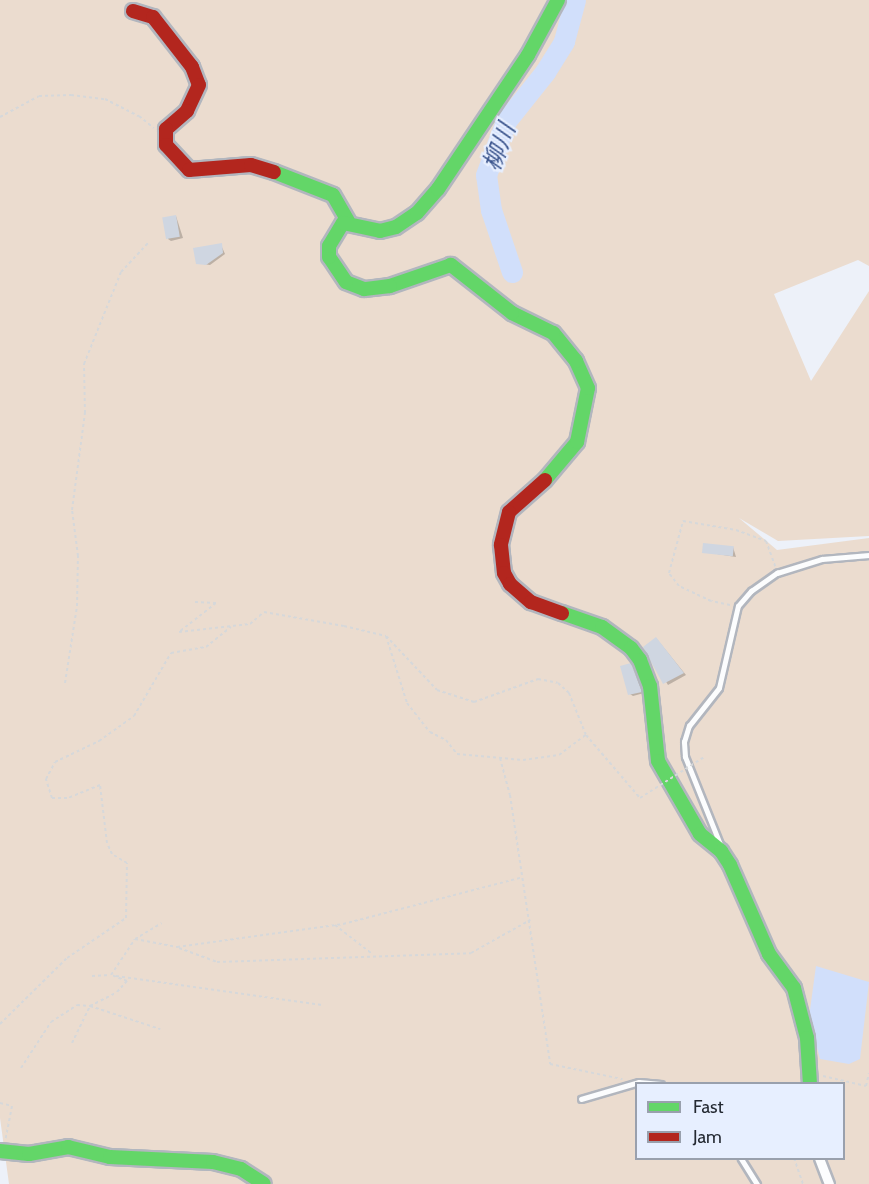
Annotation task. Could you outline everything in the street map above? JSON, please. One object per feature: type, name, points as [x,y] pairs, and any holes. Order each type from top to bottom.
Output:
[{"type":"street","points":[[133,10],[153,17],[192,67],[199,84],[187,111],[166,129],[166,145],[189,170],[251,165],[313,184],[333,195],[348,221],[380,231],[396,227],[417,213],[438,189],[528,55],[558,0]]},
{"type":"street","points":[[348,221],[339,226],[328,250],[333,265],[346,282],[356,287],[376,289],[451,265],[512,312],[554,333],[576,361],[588,388],[577,442],[561,465],[508,512],[501,545],[504,573],[510,584],[531,602],[583,618],[631,648],[640,660],[650,686],[658,760],[700,834],[721,851],[769,954],[794,988],[807,1038],[810,1078]]},
{"type":"street","points":[[1,1151],[29,1154],[68,1147],[110,1157],[213,1162],[241,1169],[264,1184]]},
{"type":"street","points":[[820,1160],[829,1184]]},
{"type":"lane","points":[[721,851],[722,840],[686,757],[684,742],[689,726],[719,688],[738,606],[757,585],[777,573],[822,559],[869,555]]},
{"type":"lane","points":[[582,1099],[635,1083]]},
{"type":"lane","points":[[742,1160],[758,1184]]},
{"type":"path","points":[[0,117],[39,96],[105,99],[139,116],[166,138]]},
{"type":"path","points":[[65,683],[77,606],[78,556],[72,510],[85,413],[84,364],[121,272],[149,242]]},
{"type":"path","points":[[738,606],[711,601],[679,586],[669,573],[683,521],[736,530],[766,541],[777,573]]},
{"type":"path","points":[[195,602],[216,603],[179,632],[250,624],[264,612],[296,615],[386,636],[437,690],[474,702],[538,679],[558,683],[569,693],[586,735],[640,798],[704,757]]},
{"type":"path","points":[[0,1024],[67,958],[126,918],[127,863],[112,854],[107,843],[100,785],[67,798],[52,798],[46,779],[55,762],[99,741],[134,716],[171,654],[206,647],[231,627]]},
{"type":"path","points":[[386,636],[406,703],[430,732],[446,740],[457,754],[523,760],[559,756],[586,735]]},
{"type":"path","points":[[500,758],[510,795],[550,1064],[639,1082]]},
{"type":"path","points":[[177,947],[335,925],[523,877]]},
{"type":"path","points":[[135,939],[177,947],[217,962],[372,954],[471,953],[530,920]]},
{"type":"path","points":[[111,975],[135,939],[162,924]]},
{"type":"path","points":[[335,925],[372,954]]},
{"type":"path","points":[[72,1043],[90,1006],[117,992],[127,981],[111,975]]},
{"type":"path","points":[[92,976],[111,975],[322,1005]]},
{"type":"path","points":[[21,1068],[51,1022],[77,1005],[90,1006],[160,1029]]},
{"type":"path","points":[[845,1083],[866,1086],[869,1073]]},
{"type":"path","points":[[810,1078],[838,1082]]},
{"type":"path","points":[[0,1103],[12,1106],[1,1151]]},
{"type":"path","points":[[795,1160],[803,1184]]},
{"type":"shaded area","points":[[0,0],[869,0],[869,266],[858,260],[774,294],[811,381],[869,291],[869,536],[778,541],[739,518],[777,550],[869,538],[869,1184],[9,1184],[0,1118]]},
{"type":"water","points":[[816,966],[869,982],[860,1059],[849,1064],[820,1059],[809,1017]]},
{"type":"building","points":[[176,215],[180,237],[166,239],[162,217]]},
{"type":"building","points":[[222,243],[223,253],[206,265],[196,264],[193,248]]},
{"type":"building","points":[[703,543],[734,546],[733,556],[702,553]]},
{"type":"building","points":[[656,637],[684,673],[663,684],[643,647]]},
{"type":"building","points":[[631,663],[642,692],[628,695],[620,666]]},
{"type":"waterway","name":"柳川","points":[[512,272],[491,210],[486,175],[506,121],[545,72],[564,41],[575,0]]},
{"type":"traffic: fast","points":[[545,480],[577,442],[588,388],[576,361],[553,333],[512,313],[451,265],[390,286],[364,289],[346,282],[329,257],[329,246],[343,223],[380,231],[396,227],[417,213],[438,189],[528,55],[558,0]]},
{"type":"traffic: fast","points":[[274,172],[333,195],[348,221]]},
{"type":"traffic: fast","points":[[562,613],[602,627],[631,648],[640,660],[650,686],[658,761],[700,834],[721,851],[730,865],[769,954],[794,988],[807,1038],[810,1082]]},
{"type":"traffic: fast","points":[[0,1151],[29,1154],[68,1147],[110,1157],[213,1162],[241,1169],[264,1184]]},
{"type":"traffic: jam","points":[[133,11],[153,17],[192,67],[199,85],[187,111],[166,129],[166,145],[189,170],[251,165],[274,172]]},
{"type":"traffic: jam","points":[[545,480],[509,512],[501,545],[504,573],[510,584],[531,602],[562,613]]}]
